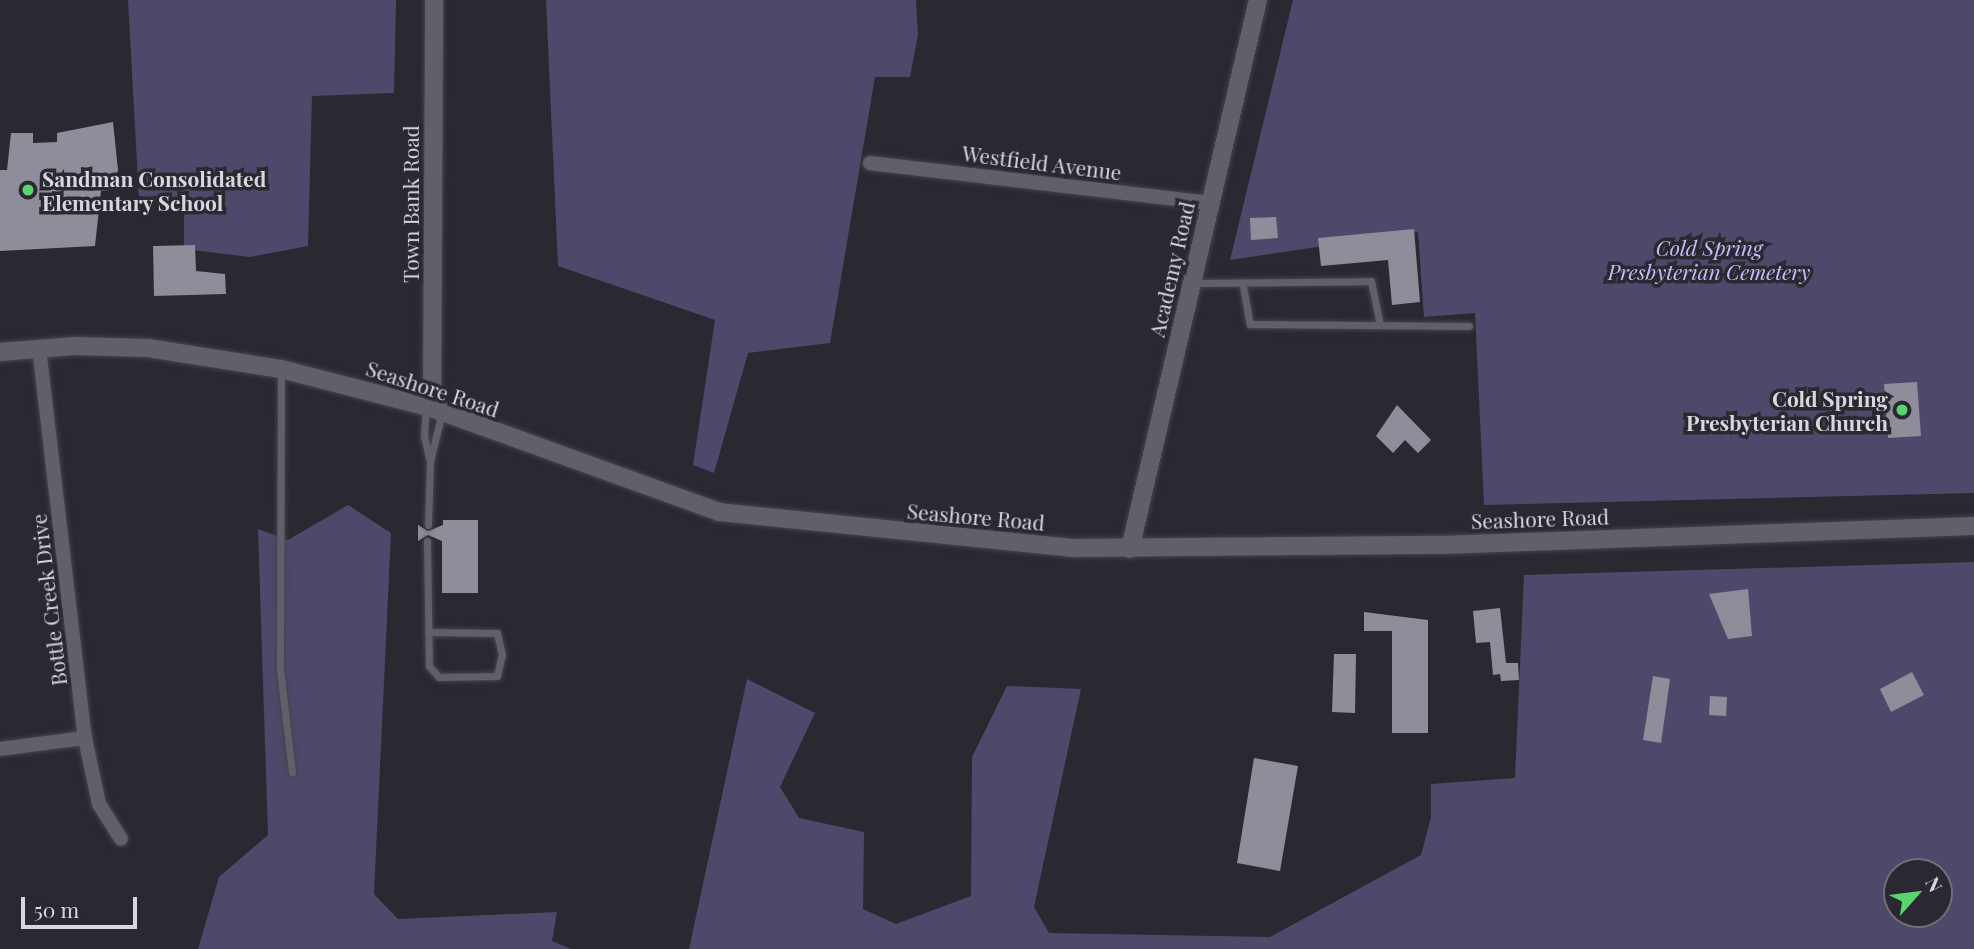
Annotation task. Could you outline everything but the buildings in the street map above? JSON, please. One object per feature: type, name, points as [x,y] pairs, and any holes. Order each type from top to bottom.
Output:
[{"type":"street","name":"Town Bank Road","points":[[433,409],[434,0]]},
{"type":"street","name":"Academy Road","points":[[1130,549],[1258,0]]},
{"type":"street","name":"Westfield Avenue","points":[[870,163],[1210,203]]},
{"type":"street","name":"Seashore Road","points":[[0,352],[39,348],[148,348],[281,369],[433,409],[719,512],[1047,546],[1130,549],[1441,545],[1974,526]]},
{"type":"street","name":"Bottle Creek Drive","points":[[39,348],[85,738],[99,804],[121,839]]},
{"type":"street","points":[[0,749],[85,738]]},
{"type":"lane","points":[[1190,283],[1243,286],[1371,281],[1380,325]]},
{"type":"lane","points":[[1243,286],[1251,324],[1469,326]]},
{"type":"lane","points":[[281,369],[279,669],[292,772]]},
{"type":"lane","points":[[430,461],[424,436],[433,409]]},
{"type":"lane","points":[[428,525],[433,409]]},
{"type":"lane","points":[[427,541],[428,632],[429,666],[439,677],[497,676],[502,655],[497,633],[428,632]]},
{"type":"green space","points":[[128,0],[396,0],[394,93],[312,96],[308,246],[250,257],[184,249],[184,200],[139,200]]},
{"type":"green space","points":[[546,0],[916,0],[918,35],[910,77],[875,77],[830,343],[748,353],[714,473],[693,465],[715,320],[558,266]]},
{"type":"green space","name":"Cold Spring Presbyterian Cemetery","points":[[1293,0],[1974,0],[1974,493],[1484,505],[1475,313],[1424,317],[1418,232],[1230,260]]},
{"type":"green space","points":[[348,505],[391,533],[374,894],[398,919],[557,912],[552,941],[571,949],[198,949],[219,877],[268,835],[258,529],[288,540]]},
{"type":"green space","points":[[1974,562],[1974,949],[689,949],[747,679],[815,713],[780,787],[799,818],[864,832],[863,909],[896,924],[971,896],[972,757],[1007,686],[1081,689],[1034,907],[1049,933],[1270,937],[1421,855],[1431,817],[1431,784],[1515,778],[1524,575]]},
{"type":"place","name":"Sandman Consolidated Elementary School","points":[[28,190]]},
{"type":"place","name":"Cold Spring Presbyterian Church","points":[[1902,410]]}]
